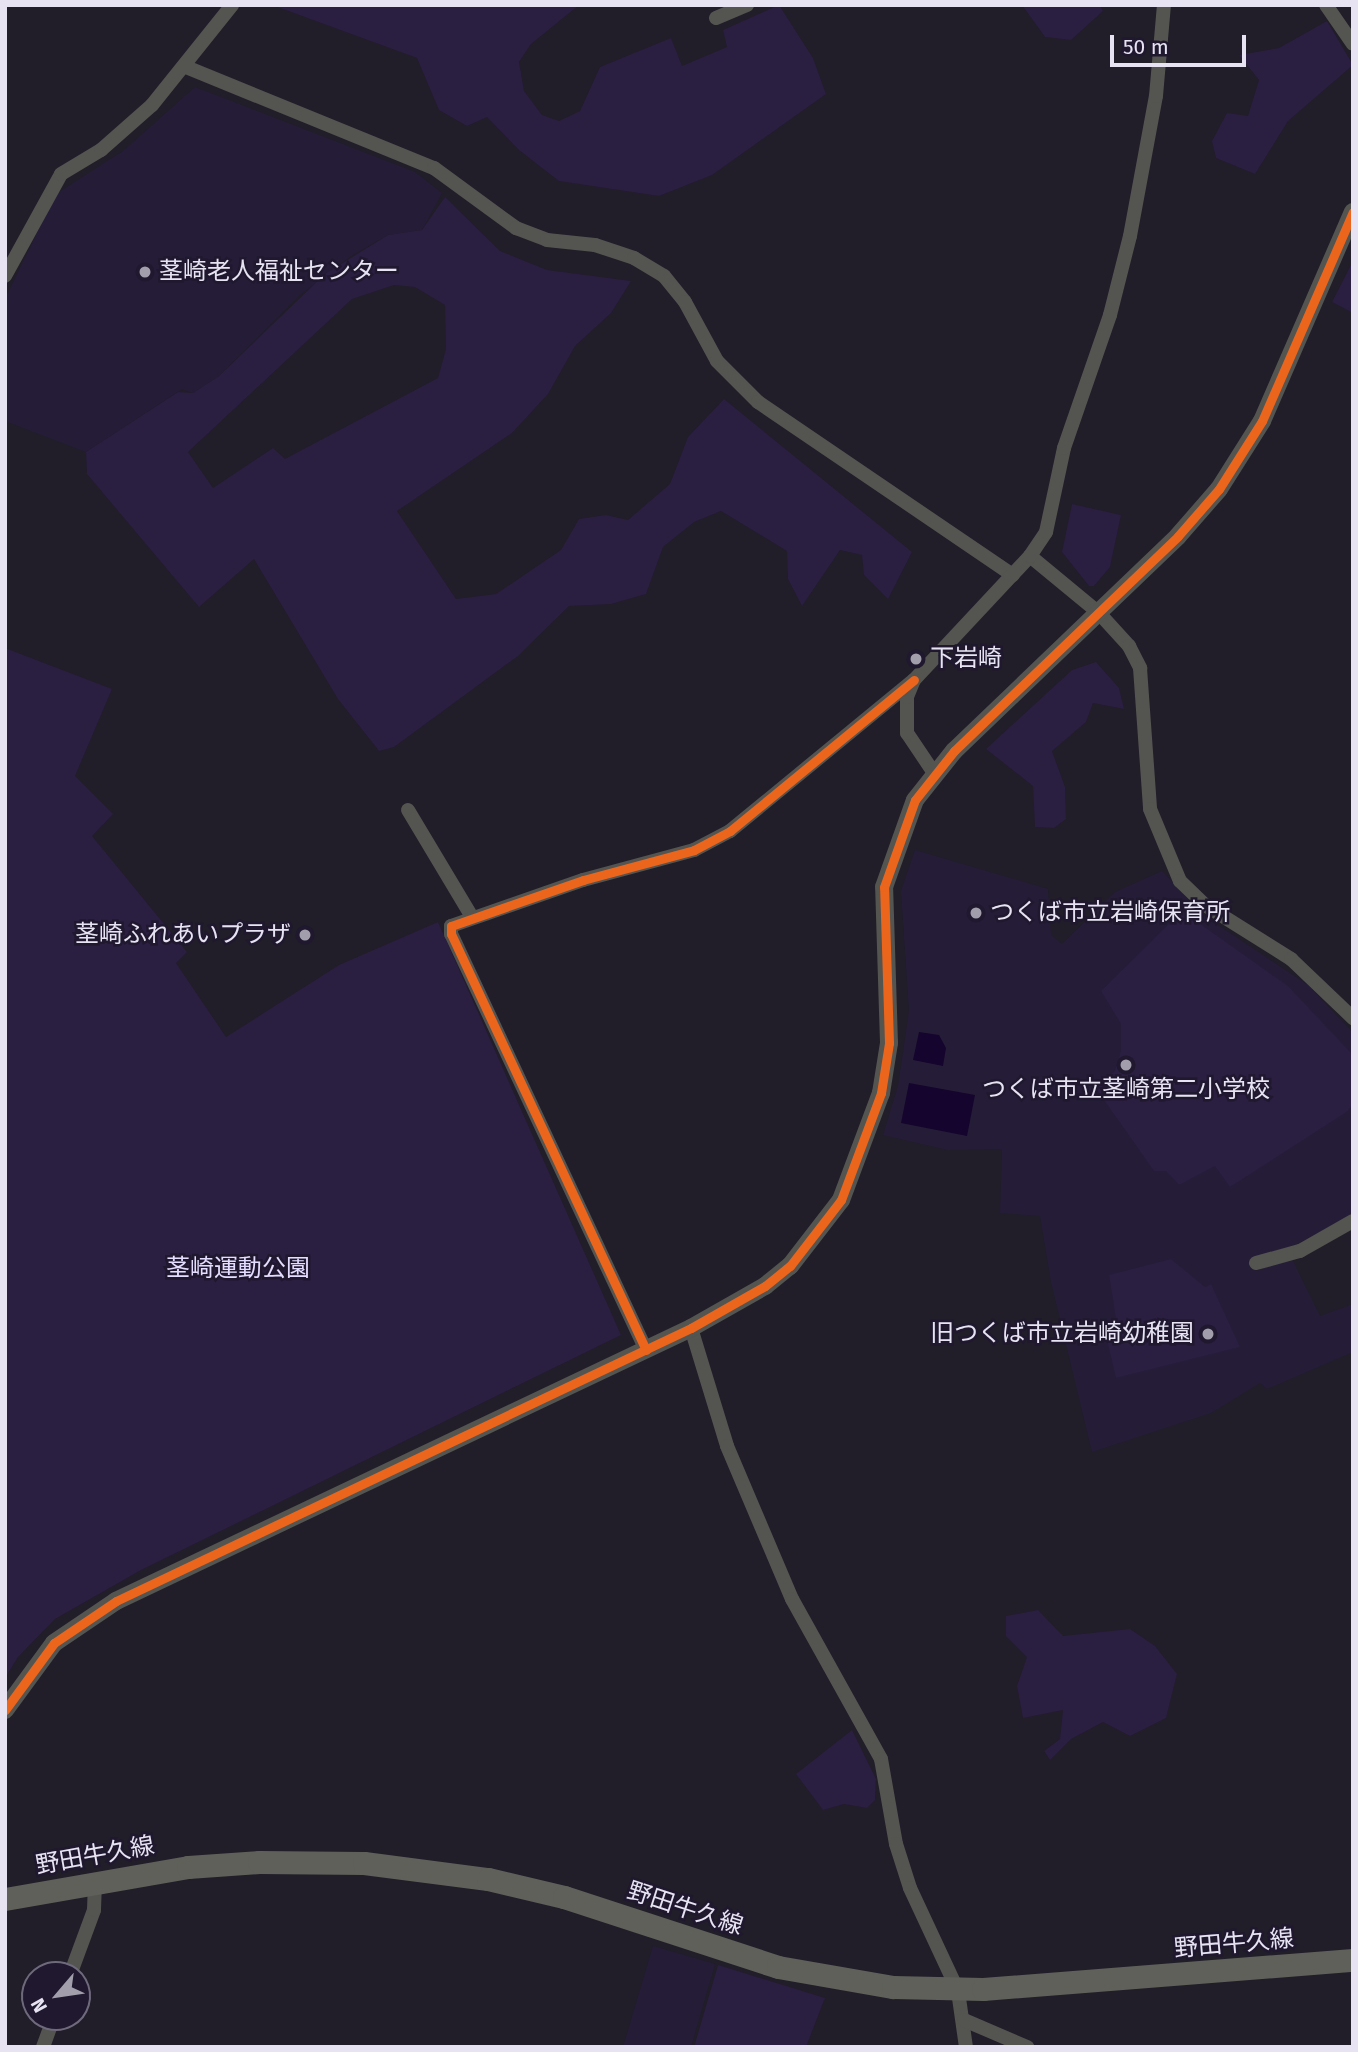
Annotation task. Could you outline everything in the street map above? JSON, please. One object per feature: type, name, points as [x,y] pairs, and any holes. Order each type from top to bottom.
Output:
[{"type":"main road","name":"野田牛久線","points":[[5,1899],[236,1863],[405,1867],[488,1878],[564,1897],[778,1967],[834,1980],[958,1991],[1353,1960]]},
{"type":"street","points":[[5,276],[61,174],[128,129],[186,67],[232,5]]},
{"type":"street","points":[[716,18],[747,5]]},
{"type":"street","points":[[646,1350],[451,934],[451,926],[472,917],[694,850],[730,831],[914,680],[1030,556],[1046,532],[1067,437],[1110,315],[1130,236],[1156,96],[1164,5]]},
{"type":"street","points":[[1326,5],[1353,44]]},
{"type":"street","points":[[186,67],[434,168],[516,228],[547,240],[595,245],[634,258],[664,276],[685,302],[717,361],[758,402],[1013,575]]},
{"type":"street","points":[[5,1710],[54,1643],[116,1601],[691,1328],[765,1286],[790,1266],[818,1234],[853,1175],[881,1093],[889,1043],[884,887],[902,826],[934,773],[1178,536],[1240,458],[1279,385],[1353,212]]},
{"type":"street","points":[[1030,556],[1099,613],[1129,646],[1140,668],[1150,809],[1180,881],[1205,905],[1291,959],[1353,1018]]},
{"type":"street","points":[[914,680],[907,697],[907,733],[934,773]]},
{"type":"street","points":[[408,810],[472,917]]},
{"type":"street","points":[[1256,1263],[1300,1251],[1353,1221]]},
{"type":"street","points":[[691,1328],[727,1446],[792,1599],[881,1759],[906,1877],[958,1991],[966,2047]]},
{"type":"street","points":[[75,1961],[94,1910],[95,1883]]},
{"type":"street","points":[[964,2020],[1027,2047]]},
{"type":"shaded area","points":[[195,87],[415,172],[442,193],[422,230],[388,235],[351,256],[300,295],[219,376],[193,393],[182,389],[86,452],[5,421],[5,299],[56,194],[123,151]]},
{"type":"shaded area","name":"つくば市立茎崎第二小学校","points":[[915,850],[1048,889],[1051,935],[1062,944],[1115,892],[1162,871],[1203,915],[1308,985],[1353,1033],[1353,1215],[1297,1244],[1248,1261],[1256,1271],[1291,1257],[1320,1316],[1353,1304],[1353,1352],[1267,1389],[1260,1383],[1211,1413],[1092,1452],[1051,1282],[1040,1216],[1000,1213],[1002,1149],[948,1150],[883,1135],[898,1086],[909,1011],[901,891]]},
{"type":"shaded area","points":[[919,1032],[939,1035],[946,1048],[943,1066],[913,1060]]},
{"type":"shaded area","points":[[909,1083],[975,1095],[967,1136],[901,1123]]},
{"type":"shaded area","points":[[653,1946],[715,1964],[691,2047],[623,2047]]},
{"type":"green space","points":[[272,5],[579,5],[531,44],[519,62],[524,91],[542,115],[559,121],[580,111],[600,67],[671,38],[682,66],[727,47],[723,30],[779,5],[813,58],[826,94],[712,175],[659,196],[559,181],[519,150],[487,117],[467,126],[439,110],[417,58]]},
{"type":"green space","points":[[1022,5],[1100,5],[1103,11],[1071,40],[1045,37]]},
{"type":"green space","points":[[1327,21],[1353,65],[1288,121],[1255,174],[1216,158],[1212,141],[1227,113],[1248,116],[1259,80],[1239,55],[1279,48]]},
{"type":"green space","points":[[445,197],[500,251],[547,270],[631,281],[611,313],[575,346],[548,394],[512,433],[397,511],[456,599],[496,594],[561,550],[579,519],[606,515],[628,520],[670,484],[688,437],[724,399],[912,552],[888,599],[864,575],[862,555],[840,550],[802,606],[788,579],[787,551],[721,511],[694,522],[663,547],[646,594],[611,604],[569,606],[518,656],[394,747],[379,751],[338,699],[254,559],[199,607],[87,474],[86,452],[178,392],[193,393],[219,376],[325,274],[388,235],[422,230]],"holes":[[[394,285],[415,287],[445,305],[446,349],[438,378],[285,459],[273,448],[213,488],[188,452],[352,299]]]},
{"type":"green space","points":[[1353,261],[1353,313],[1332,302]]},
{"type":"green space","points":[[1072,504],[1121,515],[1110,567],[1094,586],[1089,586],[1062,552]]},
{"type":"green space","name":"茎崎運動公園","points":[[5,648],[112,689],[75,776],[113,814],[92,836],[187,952],[176,963],[226,1037],[339,965],[438,922],[621,1335],[141,1570],[55,1619],[18,1657],[5,1678]]},
{"type":"green space","points":[[1096,662],[1119,688],[1124,709],[1093,703],[1086,722],[1052,751],[1065,787],[1066,819],[1054,828],[1035,827],[1033,786],[986,749],[1072,670]]},
{"type":"green space","points":[[1182,911],[1288,986],[1353,1055],[1353,1103],[1348,1111],[1230,1187],[1215,1166],[1179,1185],[1166,1171],[1154,1171],[1097,1090],[1100,1082],[1115,1071],[1121,1050],[1121,1024],[1101,991]]},
{"type":"green space","points":[[1171,1259],[1205,1287],[1211,1284],[1240,1347],[1116,1378],[1104,1327],[1117,1325],[1109,1275]]},
{"type":"green space","points":[[1038,1610],[1063,1636],[1130,1629],[1155,1646],[1177,1674],[1166,1718],[1130,1736],[1103,1722],[1071,1739],[1050,1760],[1044,1751],[1060,1739],[1063,1710],[1023,1718],[1017,1686],[1027,1657],[1006,1636],[1006,1616]]},
{"type":"green space","points":[[852,1730],[876,1779],[875,1800],[867,1808],[844,1804],[823,1810],[796,1774]]},
{"type":"green space","points":[[718,1965],[825,1998],[806,2047],[694,2047]]},
{"type":"cycle path","points":[[5,1710],[54,1643],[116,1601],[691,1328],[765,1286],[790,1266],[841,1200],[881,1093],[889,1043],[884,887],[915,800],[954,751],[1178,536],[1219,489],[1262,421],[1353,212]]},
{"type":"cycle path","points":[[646,1350],[451,934],[451,926],[583,880],[694,850],[730,831],[914,680]]},
{"type":"place","name":"茎崎老人福祉センター","points":[[145,272]]},
{"type":"place","name":"下岩崎","points":[[916,659]]},
{"type":"place","name":"つくば市立岩崎保育所","points":[[976,913]]},
{"type":"place","name":"茎崎ふれあいプラザ","points":[[305,935]]},
{"type":"place","name":"つくば市立茎崎第二小学校","points":[[1126,1065]]},
{"type":"place","name":"旧つくば市立岩崎幼稚園","points":[[1208,1334]]}]
